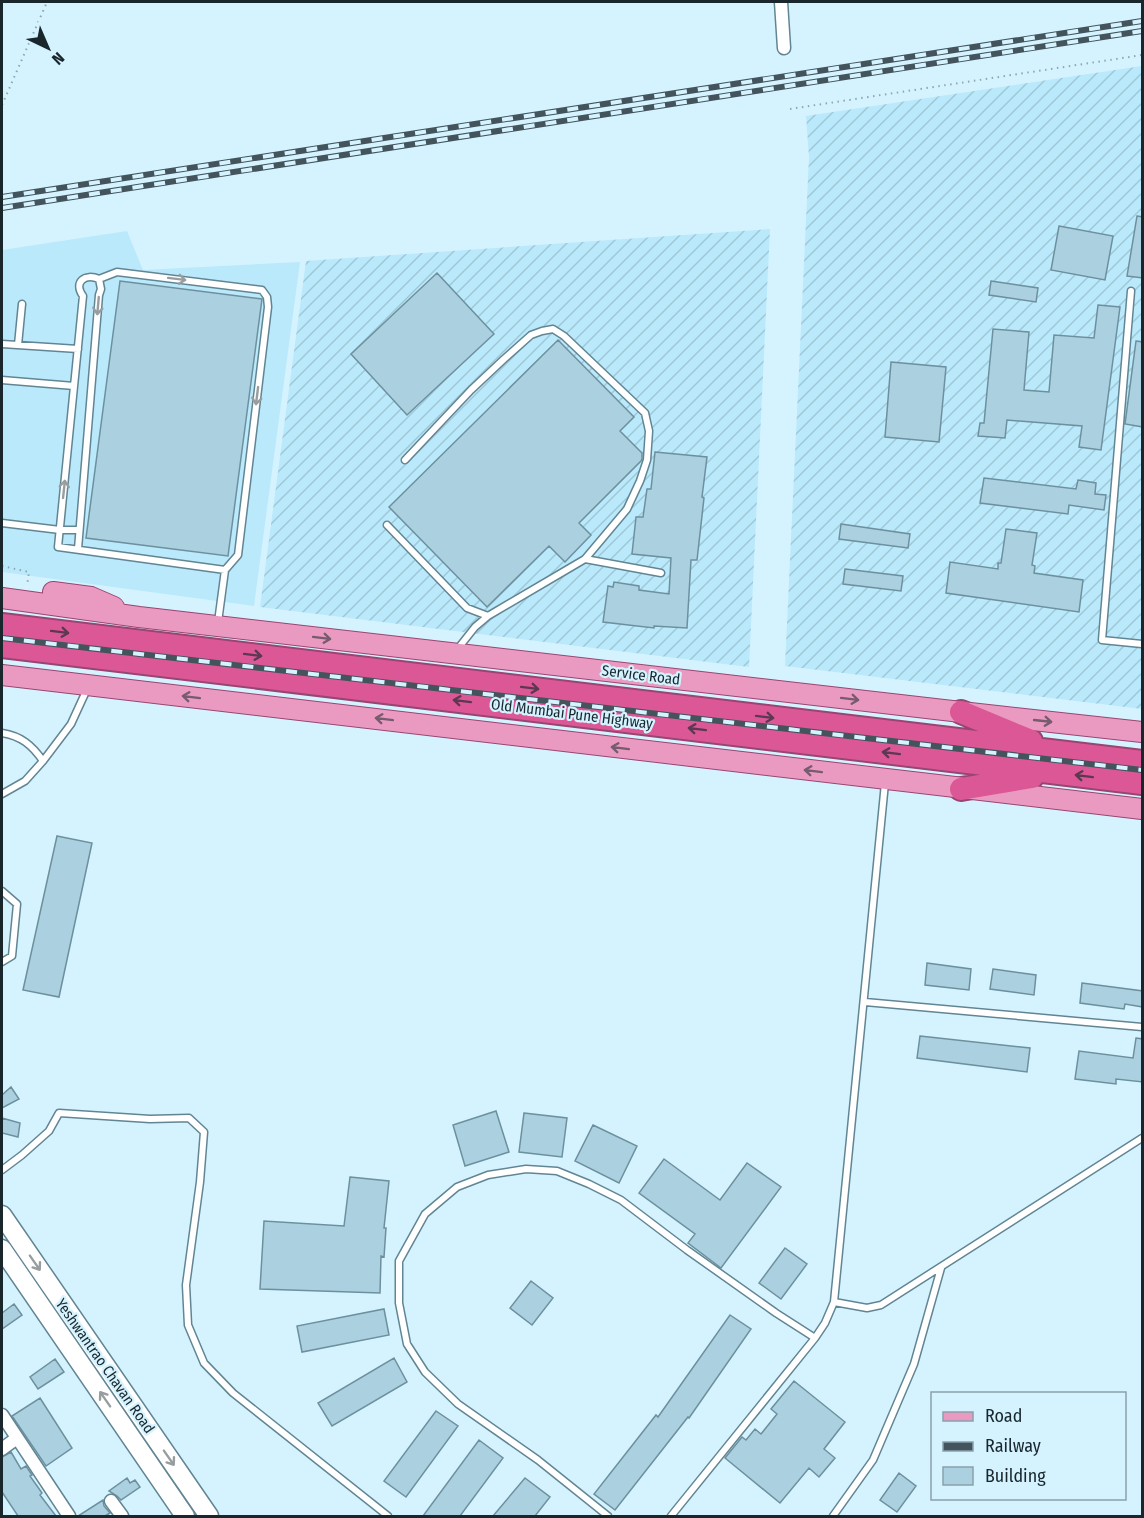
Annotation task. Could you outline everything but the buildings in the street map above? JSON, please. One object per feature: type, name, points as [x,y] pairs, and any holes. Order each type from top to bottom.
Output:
[{"type":"highway","name":"Old Mumbai Pune Highway","points":[[2,625],[1058,763],[1143,783]]},
{"type":"highway","name":"Old Mumbai Pune Highway","points":[[2,646],[1058,763],[1143,762]]},
{"type":"highway","points":[[961,712],[1058,763]]},
{"type":"highway","points":[[961,789],[1058,763]]},
{"type":"main road","points":[[2,586],[28,581],[91,597],[139,617]]},
{"type":"main road","points":[[2,598],[139,617]]},
{"type":"main road","name":"Service Road","points":[[139,617],[1143,732]]},
{"type":"main road","points":[[2,675],[1143,809]]},
{"type":"street","points":[[781,2],[784,48]]},
{"type":"street","name":"Yeshwantrao Chavan Road","points":[[2,1215],[209,1516]]},
{"type":"street","name":"Yeshwantrao Chavan Road","points":[[2,1249],[186,1516]]},
{"type":"street","points":[[2,1415],[69,1516]]},
{"type":"street","points":[[2,1449],[17,1438]]},
{"type":"street","points":[[111,1500],[122,1516]]},
{"type":"lane","points":[[218,626],[225,570],[237,555],[268,307],[267,297],[262,290],[117,272],[99,279],[87,276],[79,287],[83,296],[58,547],[225,570]]},
{"type":"lane","points":[[78,549],[101,289],[99,279]]},
{"type":"lane","points":[[1131,291],[1102,640],[1143,644]]},
{"type":"lane","points":[[18,345],[22,304]]},
{"type":"lane","points":[[405,459],[504,359],[531,335],[542,331],[553,329],[564,336],[645,413],[649,431],[647,460],[627,509],[585,560],[488,616],[454,654]]},
{"type":"lane","points":[[2,344],[78,349]]},
{"type":"lane","points":[[2,380],[74,386]]},
{"type":"lane","points":[[2,523],[79,530]]},
{"type":"lane","points":[[387,525],[467,608],[488,616]]},
{"type":"lane","points":[[585,560],[661,573]]},
{"type":"lane","points":[[2,794],[25,781],[43,761],[71,724],[89,685]]},
{"type":"lane","points":[[2,734],[12,735],[25,741],[36,750],[43,761]]},
{"type":"lane","points":[[671,1516],[815,1338],[825,1323],[834,1302],[886,780]]},
{"type":"lane","points":[[2,891],[17,904],[12,956],[2,962]]},
{"type":"lane","points":[[865,1002],[1143,1027]]},
{"type":"lane","points":[[2,1170],[49,1131],[59,1113],[150,1119],[189,1118],[204,1132],[200,1182],[186,1285],[188,1325],[204,1363],[233,1393],[388,1516]]},
{"type":"lane","points":[[834,1302],[867,1308],[881,1305],[1143,1138]]},
{"type":"lane","points":[[608,1516],[538,1461],[458,1404],[425,1372],[406,1344],[399,1303],[399,1261],[425,1214],[457,1187],[488,1175],[526,1169],[557,1171],[621,1200],[696,1257],[815,1338]]},
{"type":"lane","points":[[833,1516],[873,1460],[914,1364],[941,1267]]},
{"type":"path","points":[[2,105],[47,2]]},
{"type":"path","points":[[790,109],[1143,55]]},
{"type":"path","points":[[2,566],[28,581]]},
{"type":"shaded area","points":[[1142,66],[1142,709],[785,666],[809,157],[806,116]]},
{"type":"shaded area","points":[[770,229],[749,667],[260,607],[306,261]]},
{"type":"shaded area","points":[[127,231],[143,270],[300,262],[254,606],[2,572],[2,250]]},
{"type":"railway","points":[[2,197],[1142,21]]},
{"type":"railway","points":[[2,208],[1142,31]]},
{"type":"railway","points":[[2,638],[1142,770]]}]
